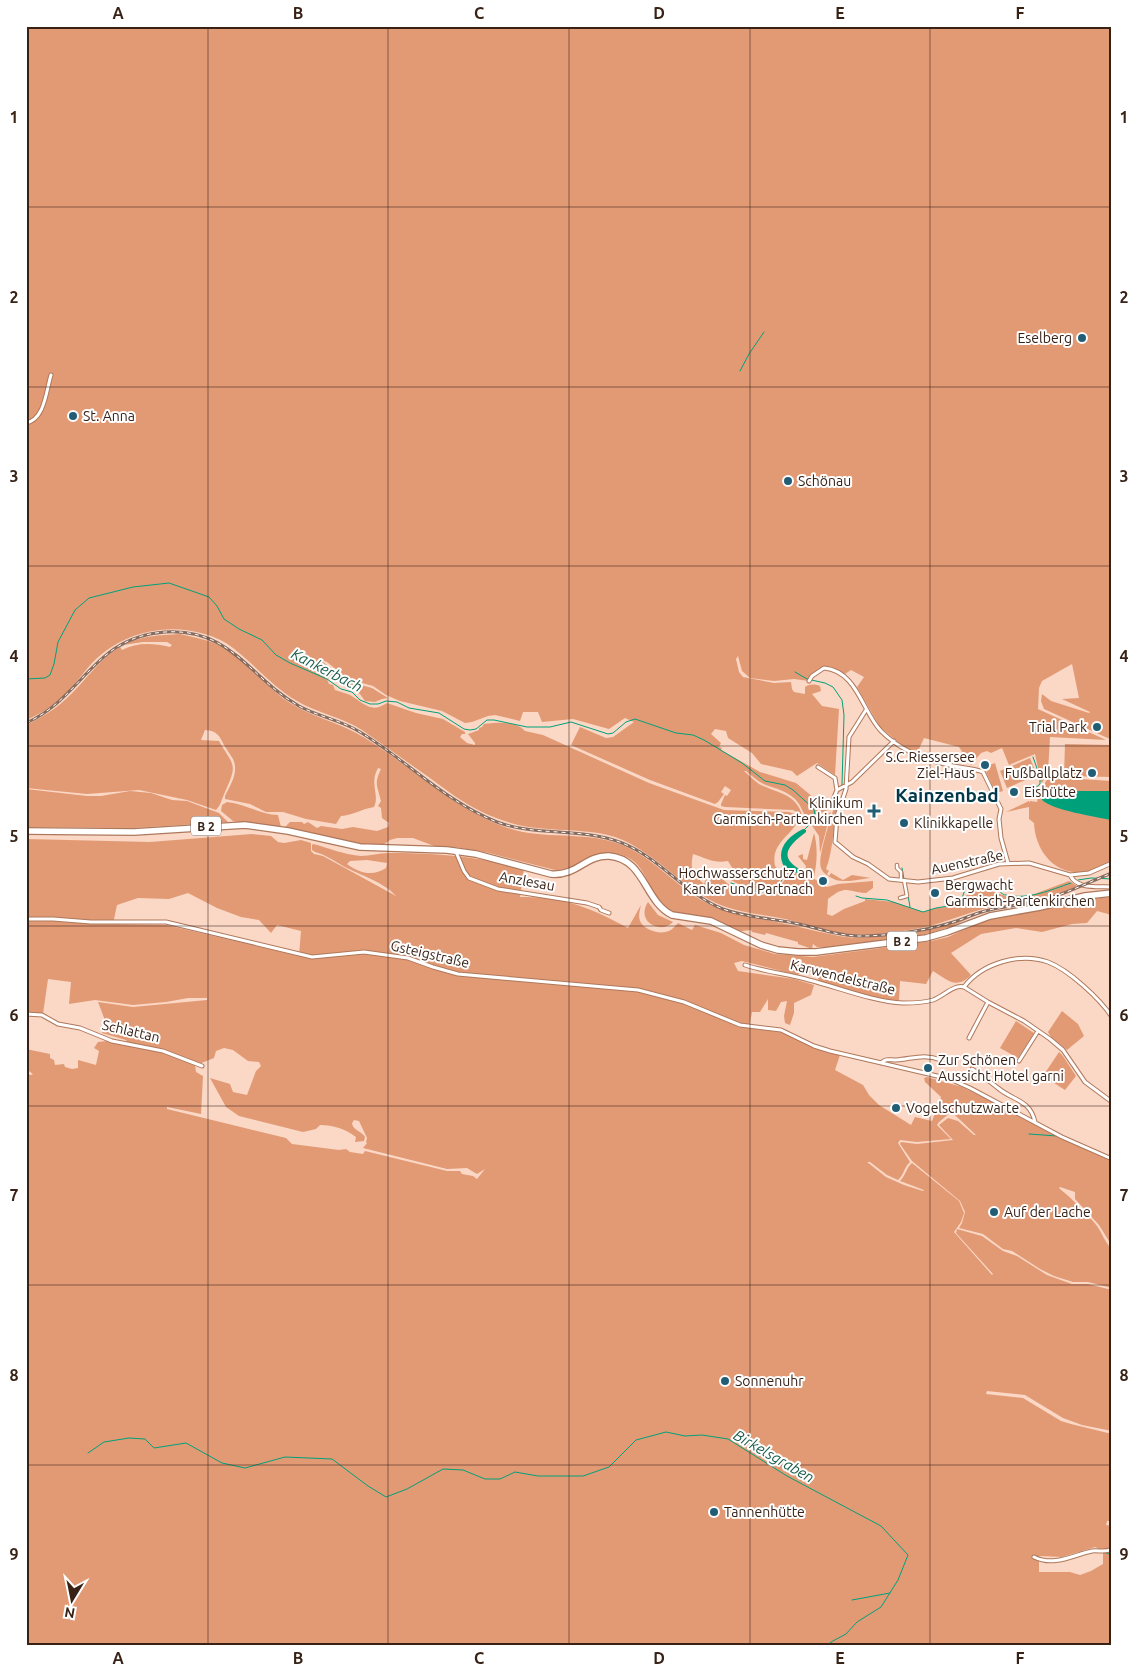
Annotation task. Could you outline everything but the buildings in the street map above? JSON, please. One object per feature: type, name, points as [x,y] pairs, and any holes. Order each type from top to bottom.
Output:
[{"type":"main road","name":"B 2","points":[[26,831],[134,832],[245,825],[288,831],[360,847],[456,851],[489,856],[551,874],[572,872],[596,858],[609,856],[622,859],[634,868],[656,902],[666,913],[678,917],[711,921],[761,945],[798,952],[816,952],[926,938],[990,916],[1085,896],[1112,893]]},
{"type":"street","points":[[26,423],[32,422],[39,416],[51,375]]},
{"type":"street","points":[[810,680],[812,676],[824,668],[838,671],[855,688],[872,720],[882,732],[894,741],[910,752],[932,761],[983,772],[1002,809],[999,819],[1001,838],[1008,864]]},
{"type":"street","points":[[845,785],[849,737],[866,710]]},
{"type":"street","points":[[838,789],[868,768],[894,741]]},
{"type":"street","points":[[818,767],[836,778],[838,789],[831,805]]},
{"type":"street","name":"Auenstraße","points":[[845,785],[838,816],[835,842],[853,857],[868,864],[889,880],[918,882],[944,880],[983,868],[1029,863],[1070,875],[1089,873],[1112,863]]},
{"type":"street","name":"Anzlesau","points":[[456,851],[461,866],[469,878],[498,889],[587,903],[609,913]]},
{"type":"street","points":[[897,865],[907,896],[900,898]]},
{"type":"street","points":[[1070,875],[1080,885],[1112,887]]},
{"type":"street","name":"Gsteigstraße","points":[[26,919],[60,919],[91,922],[166,922],[312,956],[364,952],[408,958],[433,968],[458,974],[638,990],[684,1002],[740,1025],[781,1030],[814,1046],[881,1064],[950,1079],[1035,1123],[1112,1159]]},
{"type":"street","name":"Karwendelstraße","points":[[745,965],[890,1002],[912,1003],[938,998],[957,986],[964,987],[968,981],[980,972],[998,964],[1016,960],[1043,961],[1053,964],[1072,977],[1089,991],[1112,1017]]},
{"type":"street","points":[[964,987],[1024,1021],[1063,1050],[1085,1082],[1112,1102]]},
{"type":"street","points":[[969,1038],[988,1002]]},
{"type":"street","name":"Schlattan","points":[[26,1014],[42,1015],[58,1024],[80,1028],[112,1041],[163,1050],[202,1066]]},
{"type":"street","points":[[1019,1061],[1038,1031]]},
{"type":"street","name":"Gsteigstraße","points":[[881,1064],[888,1059],[898,1060],[914,1056],[941,1060]]},
{"type":"street","points":[[972,1069],[1026,1105],[1033,1114],[1035,1123]]},
{"type":"street","points":[[1034,1557],[1039,1560],[1061,1561],[1094,1551],[1108,1551],[1112,1549]]},
{"type":"shaded area","points":[[26,26],[1112,26],[1112,740],[1044,709],[1041,701],[1042,694],[1051,701],[1090,712],[1062,699],[1079,698],[1072,664],[1042,681],[1039,688],[1038,709],[1106,740],[1050,737],[1048,772],[1042,783],[1038,777],[1039,773],[1035,754],[1009,765],[1002,748],[991,753],[987,751],[981,753],[971,765],[959,747],[924,738],[919,749],[910,752],[880,727],[857,687],[864,677],[851,670],[845,674],[825,667],[816,671],[809,681],[794,679],[774,681],[750,678],[742,671],[738,656],[736,659],[739,672],[743,677],[774,683],[791,682],[794,692],[805,694],[805,687],[812,685],[820,686],[821,691],[812,694],[822,706],[839,709],[835,775],[817,763],[797,776],[792,771],[761,764],[752,753],[728,738],[726,731],[715,729],[711,734],[721,743],[719,747],[722,748],[721,750],[760,772],[796,783],[828,810],[816,815],[810,823],[792,796],[760,782],[746,771],[744,771],[759,784],[790,798],[795,802],[802,815],[793,810],[721,806],[725,795],[727,796],[731,790],[725,786],[721,792],[724,794],[715,804],[650,780],[571,745],[580,727],[606,738],[613,737],[634,722],[625,718],[609,729],[573,719],[542,722],[538,712],[523,712],[520,721],[495,715],[465,723],[442,711],[400,701],[386,695],[373,686],[344,676],[327,662],[319,659],[343,677],[354,683],[372,688],[388,698],[375,702],[365,701],[360,694],[344,687],[330,676],[327,679],[335,690],[350,695],[368,706],[376,708],[387,703],[416,713],[443,719],[465,732],[460,737],[467,743],[475,745],[468,734],[479,730],[484,724],[501,723],[517,725],[525,731],[543,735],[649,783],[724,810],[789,812],[800,816],[797,823],[776,850],[774,857],[775,866],[783,875],[775,889],[758,890],[742,885],[731,880],[734,871],[728,861],[714,861],[693,854],[693,870],[704,884],[707,876],[716,873],[728,884],[762,895],[777,891],[787,878],[786,872],[805,873],[827,887],[838,884],[873,881],[873,888],[866,893],[843,890],[828,899],[827,914],[832,916],[865,901],[865,899],[894,902],[923,912],[954,906],[967,895],[969,889],[983,888],[1008,897],[1029,896],[1069,881],[1077,886],[1043,899],[1007,906],[1006,904],[995,906],[921,928],[877,934],[842,933],[733,909],[703,896],[654,859],[629,843],[615,837],[590,832],[522,826],[480,811],[454,796],[362,730],[305,705],[288,695],[233,648],[217,638],[189,630],[169,629],[151,631],[118,643],[96,659],[59,701],[26,720]]},
{"type":"shaded area","points":[[180,634],[212,642],[230,651],[279,695],[297,707],[365,738],[450,798],[486,819],[505,827],[534,834],[593,838],[608,840],[622,845],[633,850],[701,900],[721,909],[740,915],[851,938],[921,930],[971,917],[937,931],[919,935],[828,947],[817,947],[813,944],[812,949],[798,944],[798,942],[766,933],[765,935],[752,932],[751,930],[738,931],[712,919],[672,912],[667,909],[654,893],[639,866],[622,855],[609,853],[595,855],[572,867],[559,871],[489,853],[456,847],[437,847],[413,838],[397,838],[383,845],[359,844],[285,827],[290,822],[302,822],[304,824],[308,822],[317,828],[321,826],[342,829],[353,827],[377,831],[388,827],[389,823],[382,818],[381,808],[378,806],[381,801],[377,788],[377,778],[381,769],[378,768],[374,779],[376,803],[374,807],[341,816],[336,824],[306,819],[283,812],[266,812],[250,804],[225,799],[234,778],[235,764],[219,736],[205,730],[201,740],[219,741],[231,761],[233,770],[216,810],[187,800],[139,790],[87,794],[26,788],[26,725],[47,714],[61,703],[98,665],[120,647],[122,650],[139,644],[170,647],[172,645],[167,642],[143,642],[123,645],[143,638]]},
{"type":"shaded area","points":[[1065,744],[1112,745],[1112,777],[1064,776]]},
{"type":"shaded area","points":[[1030,758],[1037,775],[1007,788],[1000,771]]},
{"type":"shaded area","points":[[995,763],[1003,791],[996,793],[986,772],[990,769],[989,765]]},
{"type":"shaded area","name":"Kainzenbad","points":[[1048,777],[1112,781],[1112,861],[1098,868],[1083,872],[1072,872],[1063,869],[1055,865],[1042,851],[1035,833],[1034,823],[1029,819],[1029,807],[1006,812],[1029,801],[1029,803],[1030,801],[1037,802]]},
{"type":"shaded area","points":[[26,789],[87,796],[101,796],[130,791],[151,793],[172,800],[187,801],[219,813],[228,822],[133,828],[26,827]]},
{"type":"shaded area","points":[[1049,791],[1112,791],[1112,820],[1075,813],[1047,804],[1042,800],[1043,794]]},
{"type":"shaded area","points":[[227,802],[278,815],[281,827],[233,821],[221,811],[222,805]]},
{"type":"shaded area","points":[[839,806],[826,869],[829,871],[827,874],[829,876],[831,873],[843,880],[852,875],[871,878],[840,881],[829,877],[822,870],[820,863],[825,838],[834,807]]},
{"type":"shaded area","points":[[831,812],[820,853],[819,836],[811,824]]},
{"type":"shaded area","points":[[803,829],[806,832],[788,851],[789,860],[801,870],[800,873],[788,872],[781,859],[783,847],[791,837]]},
{"type":"shaded area","points":[[814,833],[817,855],[814,877],[805,872],[806,866],[798,856],[803,854],[803,859],[807,860]]},
{"type":"shaded area","points":[[252,834],[271,836],[278,842],[284,843],[301,840],[311,843],[311,851],[314,854],[323,856],[396,896],[378,883],[315,852],[312,850],[312,845],[361,856],[388,853],[422,854],[457,856],[491,861],[524,869],[520,897],[563,901],[589,909],[628,928],[641,905],[640,921],[652,931],[669,931],[678,923],[692,930],[695,925],[721,933],[744,945],[775,954],[813,957],[927,942],[948,937],[987,919],[1090,899],[1112,897],[1112,917],[1097,911],[1087,923],[1072,924],[1042,932],[1016,928],[981,934],[951,953],[971,975],[966,980],[956,983],[952,982],[933,971],[926,984],[900,981],[899,1001],[880,999],[819,981],[816,973],[804,971],[797,975],[742,961],[734,963],[738,971],[794,979],[814,985],[811,995],[794,1003],[794,1013],[790,1025],[785,1023],[784,1016],[787,1001],[781,1002],[776,1011],[768,1010],[768,999],[760,1012],[752,1012],[749,1028],[780,1032],[840,1055],[835,1070],[863,1085],[869,1095],[879,1105],[911,1125],[915,1117],[932,1121],[939,1103],[950,1113],[937,1125],[951,1139],[917,1142],[900,1140],[898,1143],[910,1162],[898,1180],[887,1175],[870,1162],[867,1162],[886,1177],[923,1191],[900,1181],[912,1163],[959,1201],[964,1213],[961,1222],[954,1232],[992,1275],[956,1233],[957,1229],[982,1236],[1003,1251],[1017,1256],[1047,1275],[1072,1284],[1088,1284],[1112,1290],[1112,1431],[1082,1425],[1063,1418],[1025,1395],[987,1391],[986,1394],[1023,1398],[1061,1421],[1112,1434],[1112,1498],[1110,1500],[1112,1516],[1106,1525],[1112,1526],[1112,1549],[1104,1551],[1095,1547],[1062,1557],[1039,1556],[1039,1572],[1070,1572],[1080,1575],[1103,1564],[1103,1552],[1109,1554],[1110,1564],[1112,1564],[1112,1646],[26,1646],[26,1074],[33,1074],[26,1069],[26,1049],[50,1054],[50,1058],[54,1060],[55,1065],[64,1064],[65,1067],[72,1069],[78,1068],[78,1060],[96,1065],[99,1051],[94,1048],[98,1042],[107,1041],[162,1051],[195,1065],[196,1072],[203,1076],[201,1114],[167,1107],[167,1109],[286,1138],[292,1144],[339,1150],[346,1149],[350,1152],[363,1154],[365,1151],[447,1171],[460,1171],[462,1174],[473,1176],[477,1179],[485,1169],[477,1174],[467,1168],[447,1169],[363,1148],[367,1143],[367,1138],[359,1121],[354,1120],[353,1126],[365,1137],[364,1141],[355,1142],[356,1137],[344,1130],[330,1126],[320,1125],[316,1129],[303,1132],[239,1116],[226,1107],[210,1078],[230,1084],[233,1092],[247,1095],[256,1071],[261,1066],[259,1062],[248,1061],[233,1050],[224,1048],[216,1051],[214,1058],[199,1064],[163,1049],[127,1042],[126,1040],[102,1033],[106,1023],[98,1002],[133,1007],[207,1000],[207,998],[188,998],[133,1005],[95,1000],[69,1004],[71,982],[48,979],[43,1014],[26,1012],[26,921],[85,920],[26,918],[26,839],[150,842]],"holes":[[[367,860],[387,863],[386,868],[381,871],[366,873],[356,870],[347,864],[350,861]],[[188,893],[217,908],[241,917],[259,920],[271,933],[277,925],[301,931],[299,956],[166,925],[113,924],[117,905],[138,898],[169,899]]]},
{"type":"shaded area","points":[[648,902],[658,915],[673,922],[668,926],[656,927],[647,921],[645,909]]},
{"type":"shaded area","points":[[1062,1011],[1078,1024],[1084,1036],[1067,1050],[1051,1037],[1048,1032]]},
{"type":"shaded area","points":[[1016,1021],[1034,1033],[1018,1058],[1000,1048]]},
{"type":"shaded area","points":[[1059,1052],[1076,1076],[1065,1090],[1043,1076]]},
{"type":"shaded area","points":[[927,1077],[962,1087],[1112,1161],[1112,1246],[1099,1225],[1075,1199],[1075,1192],[1059,1188],[1093,1221],[1112,1250],[1112,1288],[1088,1282],[1073,1282],[1054,1276],[1012,1251],[1003,1249],[983,1234],[959,1228],[965,1212],[960,1201],[912,1161],[900,1144],[901,1142],[917,1144],[953,1140],[939,1125],[948,1118],[958,1121],[976,1135],[940,1101],[941,1097],[925,1082],[924,1078]]},
{"type":"waterway","points":[[740,371],[764,332]]},
{"type":"waterway","name":"Kankerbach","points":[[26,679],[45,678],[50,675],[58,642],[75,610],[89,598],[133,587],[169,583],[209,597],[217,606],[224,619],[262,640],[276,655],[327,679],[341,689],[352,692],[360,700],[370,704],[386,701],[397,702],[409,708],[439,713],[464,729],[470,730],[476,729],[487,720],[527,727],[550,727],[571,722],[608,734],[613,733],[626,722],[635,719],[676,733],[693,735],[704,740],[742,763],[765,781],[785,785],[793,790],[814,809],[815,816]]},
{"type":"waterway","points":[[795,672],[807,679],[833,687],[842,700],[844,715],[842,785]]},
{"type":"waterway","points":[[1032,791],[1040,784],[1040,777],[1033,757]]},
{"type":"waterway","name":"Kankerbach","points":[[803,831],[813,821]]},
{"type":"waterway","points":[[902,868],[904,879]]},
{"type":"waterway","name":"Kankerbach","points":[[1078,880],[1091,878],[1112,879]]},
{"type":"waterway","points":[[731,883],[764,892],[776,889],[782,880]]},
{"type":"waterway","name":"Kankerbach","points":[[856,896],[887,900],[923,912],[954,905],[962,898],[966,887],[978,885],[993,887],[1005,895],[1023,896],[1039,894],[1071,883]]},
{"type":"waterway","points":[[908,895],[910,907]]},
{"type":"waterway","points":[[1029,1134],[1057,1136]]},
{"type":"waterway","name":"Birkelsgraben","points":[[88,1453],[104,1442],[129,1438],[145,1439],[154,1448],[186,1443],[222,1463],[245,1468],[285,1457],[332,1459],[386,1497],[407,1489],[443,1469],[463,1470],[485,1479],[500,1479],[515,1472],[538,1476],[583,1476],[609,1467],[636,1440],[666,1432],[685,1436],[702,1435],[728,1439],[787,1476],[881,1526],[908,1555],[898,1580],[881,1607],[857,1622],[846,1634],[831,1642],[828,1646]]},
{"type":"waterway","points":[[1104,1552],[1109,1554],[1112,1552]]},
{"type":"waterway","points":[[852,1600],[890,1593]]},
{"type":"railway","points":[[26,723],[46,712],[62,699],[105,656],[121,645],[141,636],[165,632],[188,633],[207,638],[224,646],[282,695],[307,710],[345,724],[360,732],[443,792],[478,814],[513,827],[591,835],[622,843],[648,858],[709,902],[739,914],[789,922],[851,936],[893,934],[917,931],[954,922],[985,911],[1044,900],[1112,873]]},
{"type":"place","name":"Eselberg","points":[[1082,338]]},
{"type":"place","name":"St. Anna","points":[[73,416]]},
{"type":"place","name":"Schönau","points":[[788,481]]},
{"type":"place","name":"Trial Park","points":[[1097,727]]},
{"type":"place","name":"S.C.Riessersee Ziel-Haus","points":[[985,765]]},
{"type":"place","name":"Fußballplatz","points":[[1092,773]]},
{"type":"place","name":"Eishütte","points":[[1014,792]]},
{"type":"place","name":"Klinikum Garmisch-Partenkirchen","points":[[874,811]]},
{"type":"place","name":"Klinikkapelle","points":[[904,823]]},
{"type":"place","name":"Hochwasserschutz an Kanker und Partnach","points":[[823,881]]},
{"type":"place","name":"Bergwacht Garmisch-Partenkirchen","points":[[935,893]]},
{"type":"place","name":"Zur Schönen Aussicht Hotel garni","points":[[928,1068]]},
{"type":"place","name":"Vogelschutzwarte","points":[[896,1108]]},
{"type":"place","name":"Auf der Lache","points":[[994,1212]]},
{"type":"place","name":"Sonnenuhr","points":[[725,1381]]},
{"type":"place","name":"Tannenhütte","points":[[714,1512]]},
{"type":"district","name":"Kainzenbad","points":[[947,795]]}]
